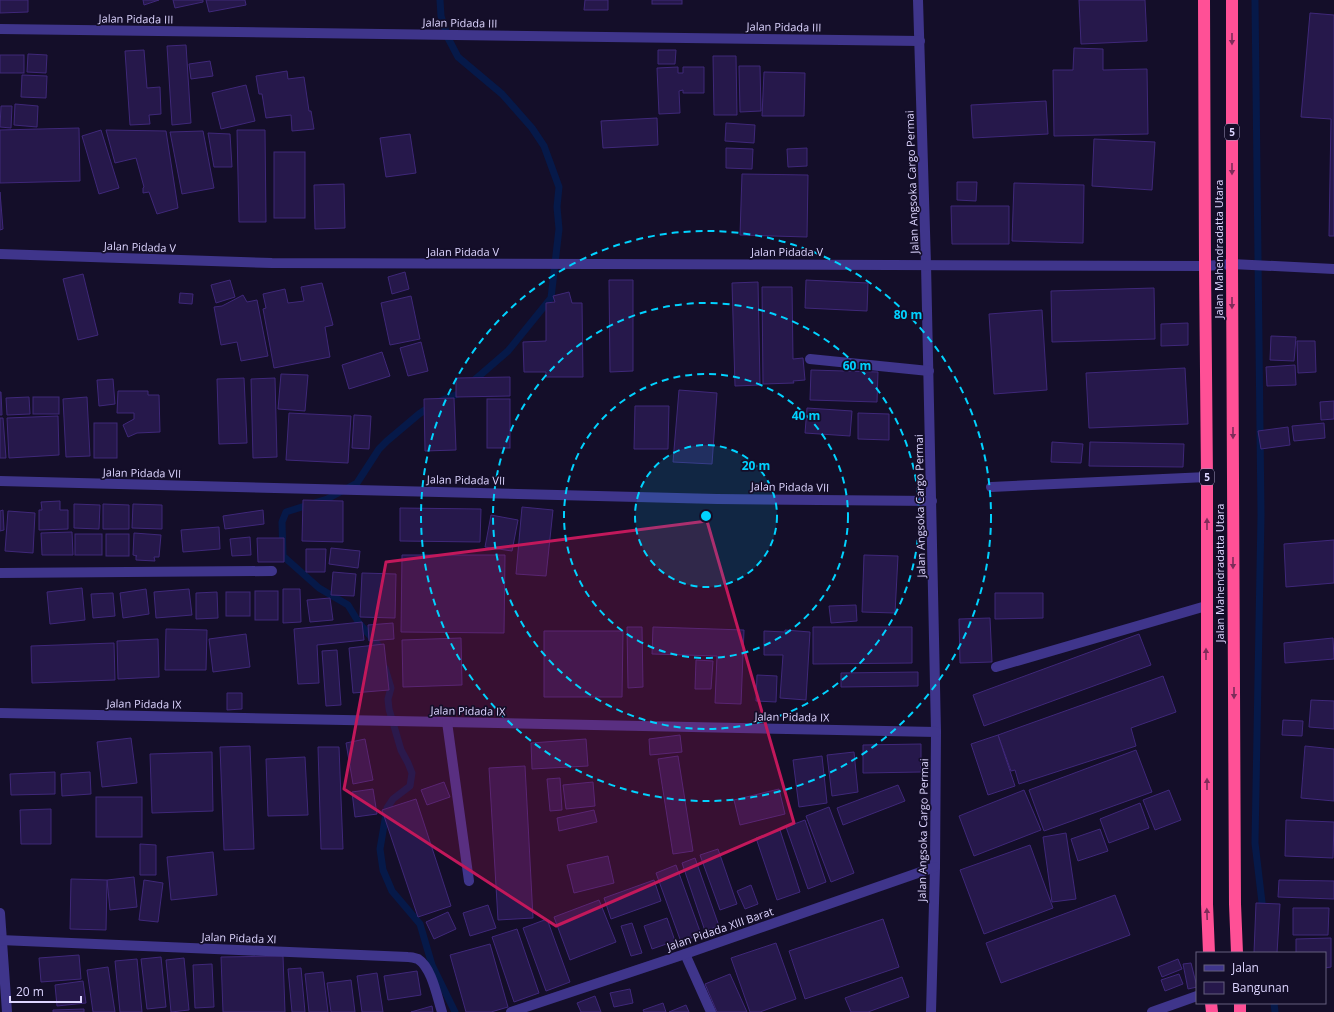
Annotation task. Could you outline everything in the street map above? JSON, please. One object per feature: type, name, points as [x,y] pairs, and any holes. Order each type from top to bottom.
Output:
[{"type":"highway","name":"Jalan Mahendradatta Utara","points":[[1204,0],[1207,477],[1207,904],[1209,952]]},
{"type":"highway","name":"Jalan Mahendradatta Utara","points":[[1232,0],[1235,896],[1237,952]]},
{"type":"street","name":"Jalan Angsoka Cargo Permai","points":[[918,0],[932,501],[936,732],[935,867],[931,1012]]},
{"type":"street","name":"Jalan Pidada III","points":[[0,29],[920,41]]},
{"type":"street","name":"Jalan Pidada V","points":[[0,254],[272,264],[926,264],[1205,266],[1232,264],[1334,269]]},
{"type":"street","points":[[810,359],[928,371]]},
{"type":"street","points":[[991,487],[1207,477]]},
{"type":"street","name":"Jalan Pidada VII","points":[[0,481],[717,498],[932,501]]},
{"type":"street","points":[[0,573],[272,571]]},
{"type":"street","points":[[996,667],[1206,606]]},
{"type":"street","name":"Jalan Pidada IX","points":[[0,713],[936,732]]},
{"type":"street","points":[[447,722],[469,881]]},
{"type":"street","name":"Jalan Pidada XIII Barat","points":[[511,1012],[686,954],[935,867]]},
{"type":"street","points":[[0,913],[7,1012]]},
{"type":"street","name":"Jalan Pidada XI","points":[[1,940],[408,957],[417,959],[423,963],[431,976],[442,1012]]},
{"type":"street","points":[[686,954],[711,1012]]},
{"type":"street","points":[[1152,1012],[1196,996]]},
{"type":"highlighted area","points":[[707,521],[794,823],[556,926],[344,789],[386,562]]},
{"type":"building","points":[[0,0],[28,0],[28,12],[0,13]]},
{"type":"building","points":[[143,0],[159,0],[144,5]]},
{"type":"building","points":[[173,0],[203,0],[203,2],[175,8]]},
{"type":"building","points":[[206,0],[245,0],[246,5],[209,12]]},
{"type":"building","points":[[585,0],[608,0],[608,10],[584,10]]},
{"type":"building","points":[[652,0],[682,0],[682,4],[652,4]]},
{"type":"building","points":[[1079,0],[1145,0],[1147,41],[1081,44]]},
{"type":"building","points":[[1310,13],[1334,15],[1334,236],[1329,236],[1331,119],[1301,117]]},
{"type":"building","points":[[186,45],[191,123],[172,125],[167,46]]},
{"type":"building","points":[[1074,48],[1103,49],[1103,70],[1147,69],[1148,134],[1054,136],[1053,70],[1073,70]]},
{"type":"building","points":[[144,50],[147,88],[160,87],[161,114],[149,115],[150,124],[130,125],[125,51]]},
{"type":"building","points":[[658,50],[676,50],[675,64],[658,64]]},
{"type":"building","points":[[28,54],[47,55],[46,73],[27,72]]},
{"type":"building","points":[[0,55],[24,55],[24,73],[0,73]]},
{"type":"building","points":[[713,56],[736,56],[737,115],[714,115]]},
{"type":"building","points":[[210,61],[213,76],[191,79],[189,64]]},
{"type":"building","points":[[739,66],[760,66],[761,111],[740,112]]},
{"type":"building","points":[[678,67],[678,73],[683,73],[683,67],[704,67],[704,93],[683,93],[683,90],[679,91],[680,113],[659,114],[657,68]]},
{"type":"building","points":[[287,71],[288,79],[304,77],[309,111],[311,111],[314,129],[292,131],[291,115],[266,118],[262,94],[259,94],[256,76]]},
{"type":"building","points":[[764,72],[805,73],[804,116],[762,116]]},
{"type":"building","points":[[22,75],[47,76],[46,98],[21,97]]},
{"type":"building","points":[[246,85],[255,121],[221,129],[212,93]]},
{"type":"building","points":[[1046,101],[1048,134],[973,138],[971,105]]},
{"type":"building","points":[[15,104],[38,106],[37,127],[14,125]]},
{"type":"building","points":[[1,106],[12,106],[11,128],[0,127]]},
{"type":"building","points":[[657,118],[658,145],[603,148],[601,121]]},
{"type":"building","points":[[726,123],[755,125],[754,143],[725,141]]},
{"type":"building","points":[[79,128],[80,181],[0,183],[0,130]]},
{"type":"building","points":[[101,130],[119,188],[99,194],[82,136]]},
{"type":"building","points":[[106,130],[166,131],[178,208],[157,214],[149,192],[143,193],[144,187],[136,158],[115,163]]},
{"type":"building","points":[[237,130],[265,130],[266,222],[239,222]]},
{"type":"building","points":[[203,131],[214,188],[182,194],[170,132]]},
{"type":"building","points":[[208,133],[230,134],[232,167],[214,167]]},
{"type":"building","points":[[410,134],[416,173],[386,177],[380,138]]},
{"type":"building","points":[[1094,139],[1155,142],[1152,190],[1092,186]]},
{"type":"building","points":[[726,148],[753,149],[752,169],[726,168]]},
{"type":"building","points":[[807,148],[807,166],[788,167],[787,149]]},
{"type":"building","points":[[274,152],[305,152],[305,218],[274,218]]},
{"type":"building","points":[[742,174],[808,175],[807,237],[740,235]]},
{"type":"building","points":[[957,182],[977,182],[976,201],[957,200]]},
{"type":"building","points":[[1014,183],[1084,185],[1083,243],[1012,241]]},
{"type":"building","points":[[344,184],[345,228],[315,229],[314,185]]},
{"type":"building","points":[[0,192],[3,229],[0,230]]},
{"type":"building","points":[[951,206],[1009,206],[1009,244],[952,244]]},
{"type":"building","points":[[405,272],[409,289],[392,294],[388,277]]},
{"type":"building","points":[[83,274],[98,335],[78,340],[63,279]]},
{"type":"building","points":[[230,280],[235,297],[216,303],[211,285]]},
{"type":"building","points":[[609,280],[633,280],[633,371],[610,372]]},
{"type":"building","points":[[806,280],[868,283],[867,311],[805,308]]},
{"type":"building","points":[[758,282],[760,385],[735,386],[732,283]]},
{"type":"building","points":[[322,283],[333,325],[325,327],[330,357],[274,368],[263,309],[266,308],[263,294],[285,289],[288,303],[304,301],[301,287]]},
{"type":"building","points":[[762,287],[792,287],[793,359],[803,358],[805,380],[793,381],[794,383],[763,384]]},
{"type":"building","points":[[1154,288],[1155,339],[1052,342],[1051,291]]},
{"type":"building","points":[[569,292],[572,303],[582,303],[583,377],[546,377],[546,372],[524,372],[523,342],[546,341],[546,303],[555,302],[553,296]]},
{"type":"building","points":[[180,293],[193,294],[192,304],[179,303]]},
{"type":"building","points":[[243,295],[247,302],[257,300],[268,356],[241,361],[237,342],[221,345],[214,307],[222,306]]},
{"type":"building","points":[[411,296],[420,339],[390,345],[381,303]]},
{"type":"building","points":[[1042,310],[1047,390],[994,394],[989,314]]},
{"type":"building","points":[[1188,323],[1188,345],[1161,346],[1161,324]]},
{"type":"building","points":[[1271,336],[1296,337],[1294,361],[1270,360]]},
{"type":"building","points":[[1297,341],[1315,341],[1316,372],[1298,373]]},
{"type":"building","points":[[421,342],[428,371],[408,376],[400,348]]},
{"type":"building","points":[[382,352],[390,376],[349,389],[342,365]]},
{"type":"building","points":[[1295,365],[1296,385],[1267,386],[1266,367]]},
{"type":"building","points":[[1185,368],[1188,424],[1089,428],[1086,373]]},
{"type":"building","points":[[811,370],[878,372],[877,402],[810,400]]},
{"type":"building","points":[[281,374],[308,375],[305,411],[278,409]]},
{"type":"building","points":[[510,377],[510,396],[456,397],[456,378]]},
{"type":"building","points":[[244,378],[247,443],[219,444],[217,379]]},
{"type":"building","points":[[275,378],[277,457],[253,458],[251,379]]},
{"type":"building","points":[[113,379],[115,404],[99,406],[97,380]]},
{"type":"building","points":[[679,390],[717,393],[712,464],[673,462]]},
{"type":"building","points":[[118,391],[148,391],[148,395],[159,395],[160,432],[137,433],[128,437],[123,425],[134,419],[134,413],[117,413]]},
{"type":"building","points":[[1,392],[2,415],[0,415]]},
{"type":"building","points":[[29,397],[30,414],[7,415],[6,398]]},
{"type":"building","points":[[33,397],[59,397],[59,414],[33,414]]},
{"type":"building","points":[[87,397],[90,456],[66,457],[63,399]]},
{"type":"building","points":[[454,398],[456,450],[425,451],[424,399]]},
{"type":"building","points":[[487,399],[510,399],[510,448],[487,448]]},
{"type":"building","points":[[1334,401],[1334,419],[1321,420],[1320,402]]},
{"type":"building","points":[[635,406],[669,406],[668,449],[634,449]]},
{"type":"building","points":[[807,408],[852,411],[850,436],[805,433]]},
{"type":"building","points":[[289,413],[351,416],[348,463],[286,460]]},
{"type":"building","points":[[858,413],[889,414],[889,440],[858,439]]},
{"type":"building","points":[[354,415],[371,416],[369,449],[352,448]]},
{"type":"building","points":[[58,416],[59,455],[9,458],[7,418]]},
{"type":"building","points":[[0,418],[3,418],[6,458],[0,458]]},
{"type":"building","points":[[94,423],[117,423],[117,458],[94,458]]},
{"type":"building","points":[[1324,423],[1325,438],[1294,441],[1292,426]]},
{"type":"building","points":[[1288,427],[1290,445],[1261,449],[1258,431]]},
{"type":"building","points":[[1052,442],[1083,444],[1081,463],[1051,462]]},
{"type":"building","points":[[1090,442],[1184,444],[1183,467],[1089,466]]},
{"type":"building","points":[[303,500],[343,501],[343,542],[302,541]]},
{"type":"building","points":[[60,501],[60,510],[68,510],[68,529],[39,530],[39,510],[42,510],[41,502]]},
{"type":"building","points":[[74,504],[100,505],[99,529],[74,528]]},
{"type":"building","points":[[103,504],[129,505],[129,529],[103,529]]},
{"type":"building","points":[[133,504],[162,505],[162,529],[132,528]]},
{"type":"building","points":[[522,507],[553,510],[546,576],[516,574]]},
{"type":"building","points":[[400,508],[481,509],[480,542],[400,541]]},
{"type":"building","points":[[3,510],[4,530],[0,531],[0,511]]},
{"type":"building","points":[[263,510],[264,524],[225,529],[223,516]]},
{"type":"building","points":[[8,511],[35,513],[33,553],[5,551]]},
{"type":"building","points":[[491,515],[518,520],[512,551],[485,547]]},
{"type":"building","points":[[219,527],[220,549],[183,552],[181,530]]},
{"type":"building","points":[[72,532],[73,555],[42,555],[41,533]]},
{"type":"building","points":[[134,533],[161,535],[159,557],[154,557],[155,561],[136,560],[137,556],[133,555]]},
{"type":"building","points":[[75,534],[102,534],[102,555],[75,555]]},
{"type":"building","points":[[106,534],[129,534],[129,556],[106,556]]},
{"type":"building","points":[[250,537],[251,555],[232,556],[230,539]]},
{"type":"building","points":[[257,538],[284,538],[284,562],[258,562]]},
{"type":"building","points":[[1334,540],[1334,583],[1286,587],[1284,544]]},
{"type":"building","points":[[331,548],[360,551],[358,568],[329,564]]},
{"type":"building","points":[[306,549],[326,549],[325,572],[306,572]]},
{"type":"building","points":[[402,555],[505,555],[504,633],[401,632]]},
{"type":"building","points":[[864,555],[898,556],[895,613],[862,612]]},
{"type":"building","points":[[333,572],[356,574],[354,596],[331,595]]},
{"type":"building","points":[[362,573],[396,574],[395,618],[360,617]]},
{"type":"building","points":[[82,588],[85,620],[50,624],[47,592]]},
{"type":"building","points":[[146,589],[149,614],[123,618],[120,593]]},
{"type":"building","points":[[189,589],[192,615],[156,618],[154,592]]},
{"type":"building","points":[[283,589],[300,589],[301,622],[283,623]]},
{"type":"building","points":[[255,591],[278,591],[278,620],[255,620]]},
{"type":"building","points":[[217,592],[218,618],[196,619],[196,593]]},
{"type":"building","points":[[226,592],[250,592],[250,616],[226,616]]},
{"type":"building","points":[[113,593],[115,616],[93,618],[91,594]]},
{"type":"building","points":[[995,593],[1043,593],[1043,618],[995,619]]},
{"type":"building","points":[[330,598],[333,620],[310,622],[307,600]]},
{"type":"building","points":[[856,605],[857,621],[831,623],[829,606]]},
{"type":"building","points":[[990,618],[992,662],[960,663],[959,619]]},
{"type":"building","points":[[362,622],[364,640],[317,645],[319,683],[298,684],[294,629]]},
{"type":"building","points":[[393,623],[394,639],[369,641],[368,625]]},
{"type":"building","points":[[627,627],[642,627],[643,687],[628,688]]},
{"type":"building","points":[[653,627],[744,630],[741,704],[715,703],[717,656],[652,654]]},
{"type":"building","points":[[813,627],[912,627],[912,663],[813,664]]},
{"type":"building","points":[[166,629],[207,630],[206,670],[165,670]]},
{"type":"building","points":[[785,630],[810,632],[806,700],[780,698],[783,655],[764,655],[764,631],[785,632]]},
{"type":"building","points":[[544,631],[623,631],[622,697],[544,697]]},
{"type":"building","points":[[246,634],[250,667],[213,672],[209,639]]},
{"type":"building","points":[[1139,634],[1151,665],[984,726],[973,695]]},
{"type":"building","points":[[461,638],[462,685],[403,687],[402,640]]},
{"type":"building","points":[[1333,638],[1334,659],[1285,663],[1284,643]]},
{"type":"building","points":[[158,639],[159,677],[118,679],[117,641]]},
{"type":"building","points":[[114,643],[115,680],[32,683],[31,646]]},
{"type":"building","points":[[384,644],[389,690],[353,693],[349,648]]},
{"type":"building","points":[[337,650],[341,705],[326,706],[322,651]]},
{"type":"building","points":[[696,660],[713,661],[711,689],[695,689]]},
{"type":"building","points":[[918,672],[918,686],[841,687],[841,673]]},
{"type":"building","points":[[757,675],[777,676],[776,702],[756,701]]},
{"type":"building","points":[[1163,676],[1176,712],[1131,728],[1136,746],[1019,784],[1015,770],[1011,771],[998,735]]},
{"type":"building","points":[[227,693],[242,693],[242,709],[227,710]]},
{"type":"building","points":[[1311,700],[1334,701],[1334,729],[1309,727]]},
{"type":"building","points":[[1283,720],[1303,721],[1302,736],[1282,735]]},
{"type":"building","points":[[680,735],[682,752],[650,755],[649,739]]},
{"type":"building","points":[[998,735],[1015,786],[988,795],[971,744]]},
{"type":"building","points":[[131,738],[137,783],[102,787],[97,742]]},
{"type":"building","points":[[365,739],[373,780],[353,784],[346,743]]},
{"type":"building","points":[[586,739],[588,766],[532,769],[531,743]]},
{"type":"building","points":[[921,744],[921,772],[863,773],[863,745]]},
{"type":"building","points":[[250,746],[254,849],[224,850],[220,747]]},
{"type":"building","points":[[1305,746],[1334,749],[1334,801],[1301,798]]},
{"type":"building","points":[[318,747],[339,747],[343,849],[321,849]]},
{"type":"building","points":[[1136,750],[1152,792],[1044,831],[1029,790]]},
{"type":"building","points":[[212,752],[213,811],[152,813],[150,754]]},
{"type":"building","points":[[854,752],[858,792],[832,796],[827,755]]},
{"type":"building","points":[[678,756],[693,851],[673,854],[658,759]]},
{"type":"building","points":[[822,756],[827,803],[799,807],[793,760]]},
{"type":"building","points":[[305,757],[308,815],[268,816],[266,759]]},
{"type":"building","points":[[525,766],[533,918],[498,920],[489,768]]},
{"type":"building","points":[[55,772],[55,794],[11,795],[10,774]]},
{"type":"building","points":[[90,772],[91,794],[62,796],[61,774]]},
{"type":"building","points":[[560,778],[562,810],[550,811],[547,779]]},
{"type":"building","points":[[444,782],[450,797],[427,805],[421,790]]},
{"type":"building","points":[[593,782],[595,806],[566,809],[563,785]]},
{"type":"building","points":[[898,785],[905,801],[843,825],[837,808]]},
{"type":"building","points":[[373,789],[377,814],[355,817],[352,792]]},
{"type":"building","points":[[779,789],[785,814],[740,825],[734,800]]},
{"type":"building","points":[[1024,790],[1041,830],[974,856],[959,816]]},
{"type":"building","points":[[1169,790],[1181,820],[1155,830],[1143,800]]},
{"type":"building","points":[[96,797],[142,797],[142,837],[96,837]]},
{"type":"building","points":[[416,799],[451,906],[418,917],[382,810]]},
{"type":"building","points":[[1140,803],[1149,828],[1109,843],[1100,819]]},
{"type":"building","points":[[829,807],[854,873],[831,882],[806,816]]},
{"type":"building","points":[[51,809],[51,844],[21,844],[20,810]]},
{"type":"building","points":[[594,810],[597,822],[559,831],[557,818]]},
{"type":"building","points":[[805,820],[826,882],[808,889],[786,827]]},
{"type":"building","points":[[1286,820],[1334,822],[1333,858],[1285,856]]},
{"type":"building","points":[[1100,829],[1108,851],[1078,861],[1071,839]]},
{"type":"building","points":[[780,830],[800,892],[777,900],[756,838]]},
{"type":"building","points":[[1066,833],[1076,899],[1052,902],[1043,837]]},
{"type":"building","points":[[140,844],[156,845],[156,875],[140,875]]},
{"type":"building","points":[[1030,845],[1053,908],[984,934],[960,870]]},
{"type":"building","points":[[718,849],[737,904],[720,910],[700,855]]},
{"type":"building","points":[[213,852],[217,895],[171,900],[167,857]]},
{"type":"building","points":[[608,856],[614,883],[574,893],[567,865]]},
{"type":"building","points":[[695,858],[719,926],[705,931],[682,863]]},
{"type":"building","points":[[676,865],[701,934],[681,942],[656,873]]},
{"type":"building","points":[[134,877],[137,907],[110,910],[107,880]]},
{"type":"building","points":[[71,879],[107,880],[106,930],[70,929]]},
{"type":"building","points":[[144,880],[163,883],[158,922],[139,920]]},
{"type":"building","points":[[654,880],[661,901],[611,919],[604,898]]},
{"type":"building","points":[[1279,880],[1334,881],[1334,899],[1278,897]]},
{"type":"building","points":[[751,885],[758,904],[745,909],[737,891]]},
{"type":"building","points":[[1115,895],[1130,935],[1001,983],[986,943]]},
{"type":"building","points":[[599,900],[616,942],[570,960],[554,917]]},
{"type":"building","points":[[1256,903],[1280,904],[1277,952],[1254,952]]},
{"type":"building","points":[[488,905],[496,928],[470,936],[463,913]]},
{"type":"building","points":[[1293,908],[1329,908],[1328,935],[1293,935]]},
{"type":"building","points":[[448,912],[456,929],[434,939],[426,922]]},
{"type":"building","points":[[667,918],[675,941],[652,949],[644,926]]},
{"type":"building","points":[[547,919],[570,982],[546,991],[523,928]]},
{"type":"building","points":[[883,919],[899,967],[805,999],[789,951]]},
{"type":"building","points":[[632,923],[642,953],[631,956],[621,926]]},
{"type":"building","points":[[517,929],[539,993],[514,1002],[492,937]]},
{"type":"building","points":[[1331,938],[1331,967],[1326,968],[1326,952],[1296,952],[1296,939]]},
{"type":"building","points":[[776,943],[796,999],[760,1012],[750,1012],[731,958]]},
{"type":"building","points":[[490,944],[508,1007],[491,1012],[466,1012],[450,955]]},
{"type":"building","points":[[79,955],[81,979],[41,982],[39,958]]},
{"type":"building","points":[[283,956],[285,1012],[223,1012],[221,957]]},
{"type":"building","points":[[161,957],[166,1007],[147,1009],[141,959]]},
{"type":"building","points":[[184,958],[189,1010],[171,1012],[166,960]]},
{"type":"building","points":[[137,959],[142,1012],[120,1012],[115,961]]},
{"type":"building","points":[[1178,959],[1182,969],[1162,977],[1158,967]]},
{"type":"building","points":[[1191,963],[1196,987],[1188,989],[1183,964]]},
{"type":"building","points":[[212,964],[214,1007],[195,1008],[193,965]]},
{"type":"building","points":[[108,967],[115,1012],[93,1012],[87,970]]},
{"type":"building","points":[[301,968],[305,1012],[292,1012],[288,969]]},
{"type":"building","points":[[417,971],[421,995],[388,1000],[384,976]]},
{"type":"building","points":[[323,972],[328,1012],[309,1012],[305,974]]},
{"type":"building","points":[[377,973],[383,1012],[362,1012],[357,976]]},
{"type":"building","points":[[730,974],[747,1012],[717,1012],[705,984]]},
{"type":"building","points":[[1179,974],[1183,984],[1165,991],[1161,980]]},
{"type":"building","points":[[902,977],[909,997],[868,1012],[851,1012],[845,998]]},
{"type":"building","points":[[351,980],[355,1012],[331,1012],[327,983]]},
{"type":"building","points":[[83,981],[86,1003],[57,1006],[55,985]]},
{"type":"building","points":[[630,989],[633,1003],[614,1007],[610,993]]},
{"type":"building","points":[[595,996],[601,1012],[581,1012],[577,1003]]},
{"type":"building","points":[[663,1003],[666,1012],[644,1012],[643,1010]]},
{"type":"building","points":[[686,1005],[689,1012],[669,1012]]},
{"type":"building","points":[[432,1006],[433,1012],[411,1012]]},
{"type":"building","points":[[84,1009],[84,1012],[53,1012],[53,1010]]},
{"type":"waterway","points":[[440,0],[441,16],[448,38],[458,57],[502,94],[532,128],[544,146],[559,187],[557,207],[559,229],[551,298],[508,351],[471,383]]},
{"type":"waterway","points":[[1255,0],[1261,515],[1255,843],[1263,911]]},
{"type":"waterway","points":[[440,401],[458,394],[463,390]]},
{"type":"waterway","points":[[380,652],[379,646],[359,623],[348,605],[319,588],[283,556],[282,522],[286,512],[327,499],[357,483],[379,449],[419,414],[431,406]]},
{"type":"waterway","points":[[385,668],[391,688],[388,699],[389,709],[401,750],[412,773],[410,786],[393,799],[387,808],[380,849],[383,870],[392,891],[420,924],[432,965],[455,1012]]},
{"type":"waterway","points":[[1274,1004],[1275,1012]]}]
